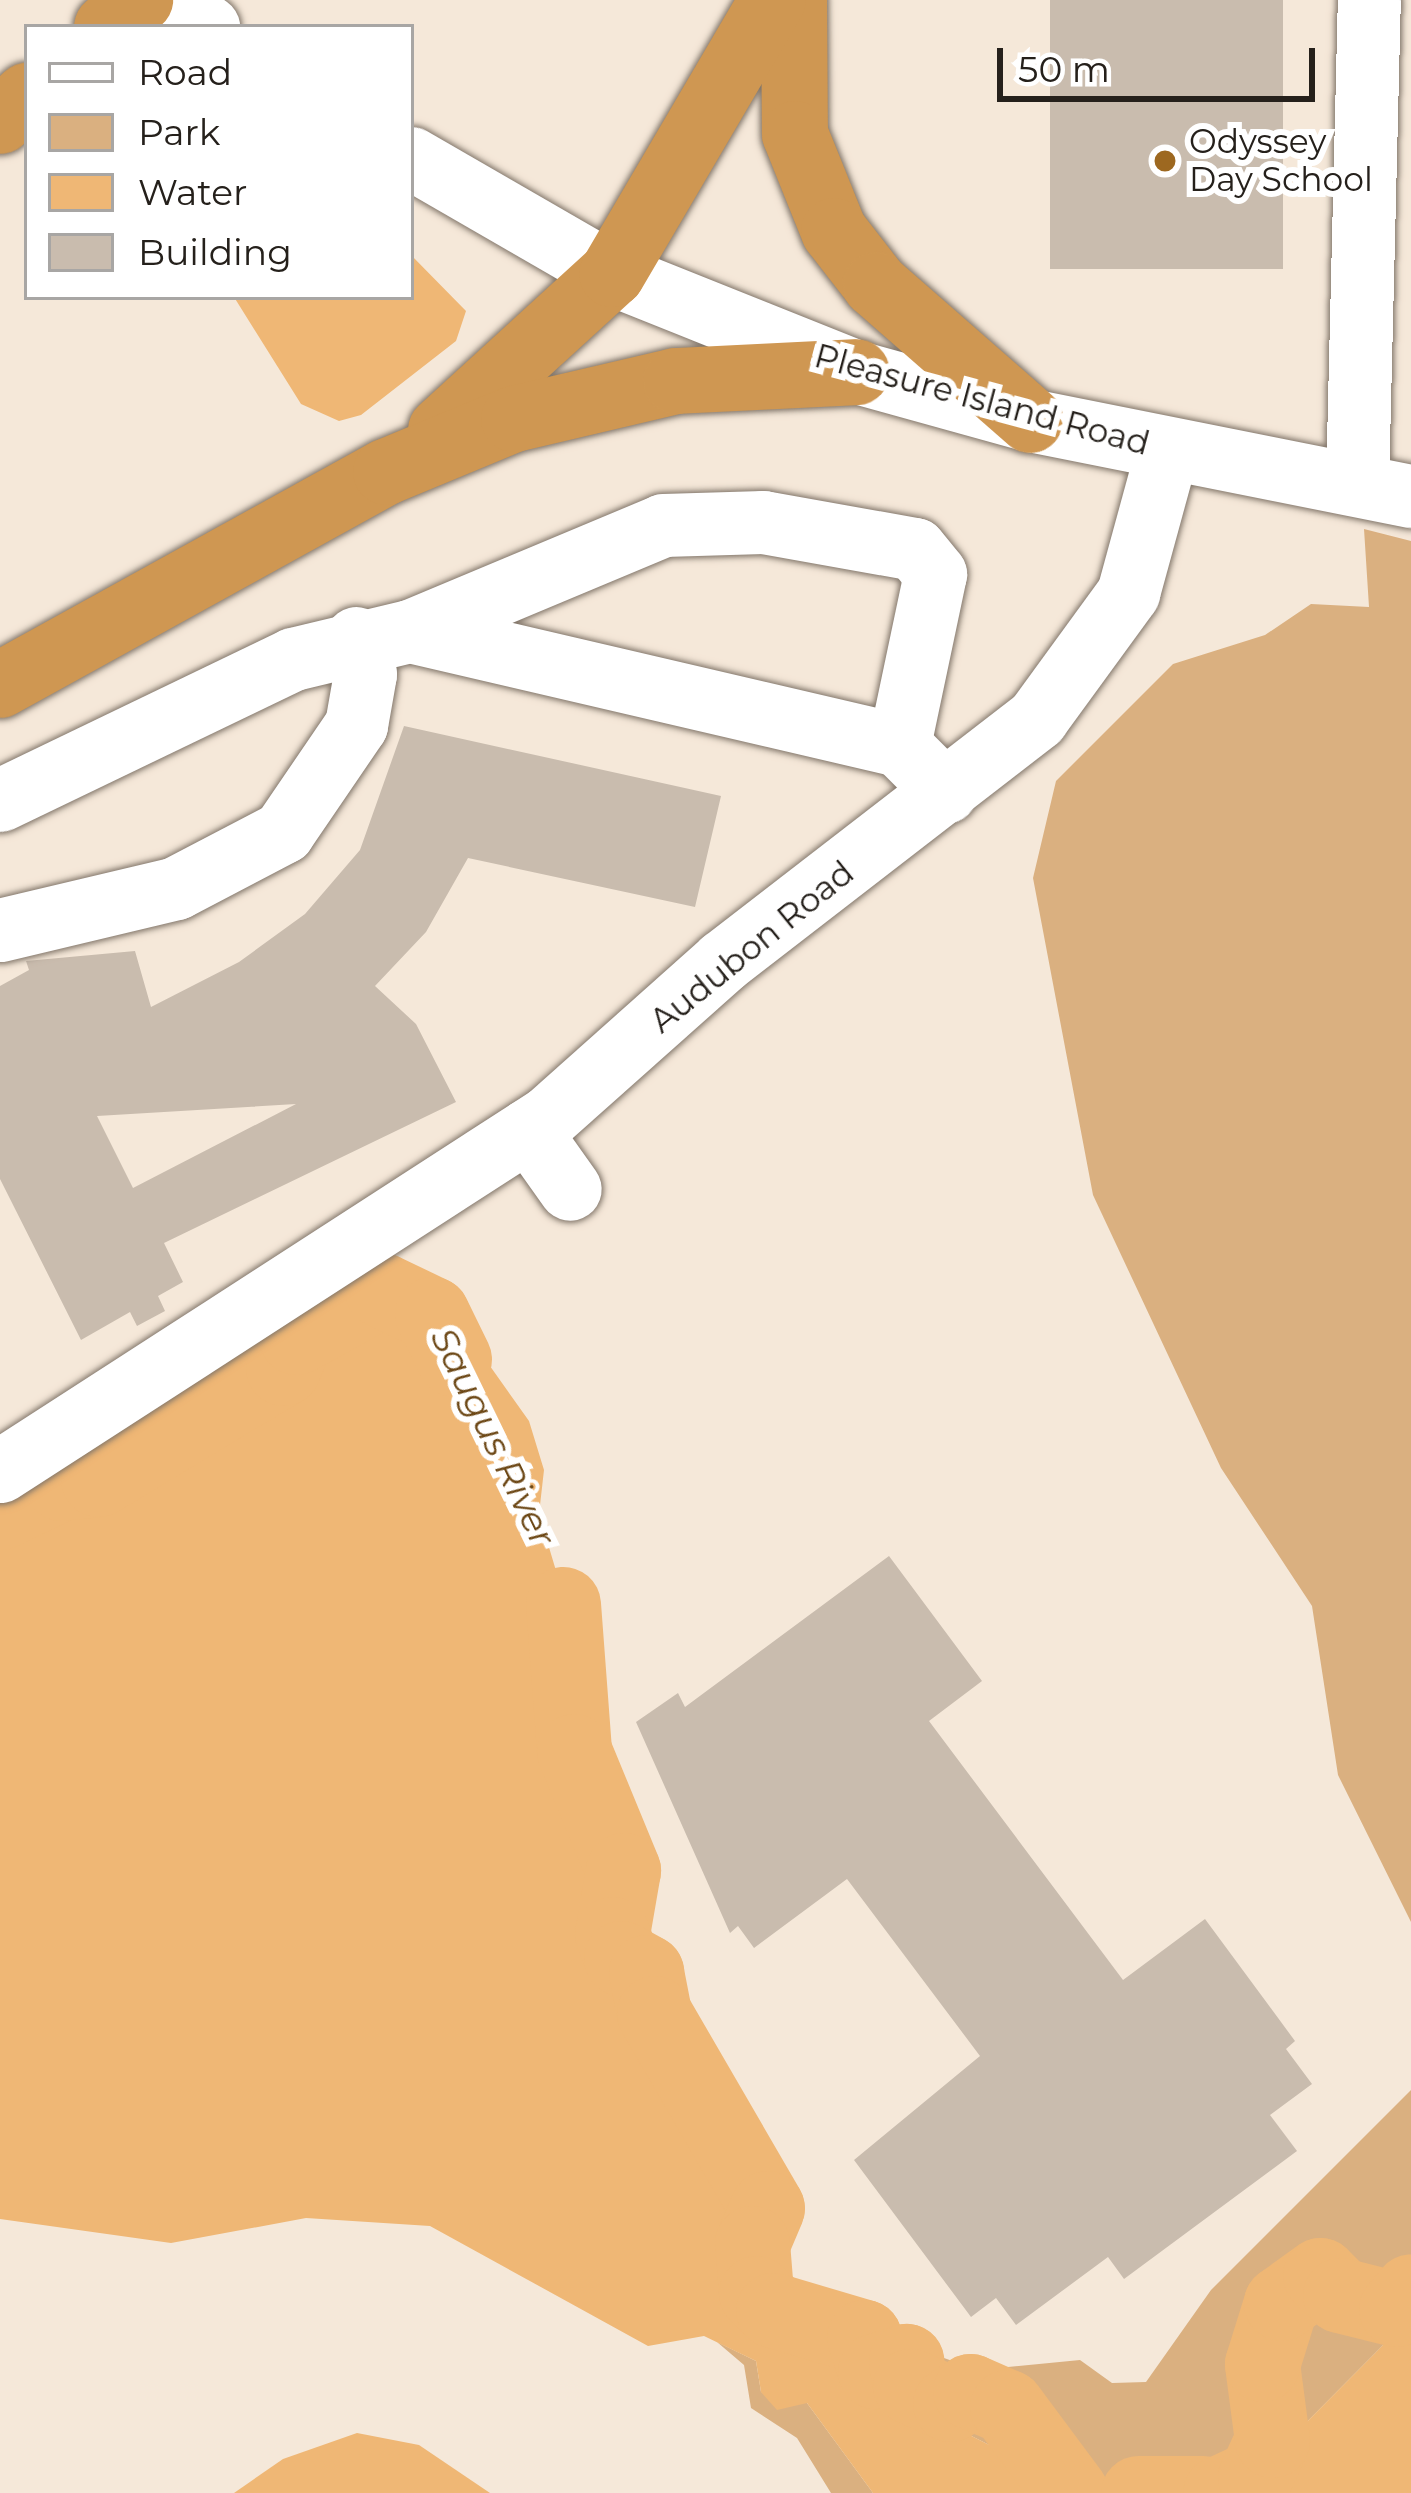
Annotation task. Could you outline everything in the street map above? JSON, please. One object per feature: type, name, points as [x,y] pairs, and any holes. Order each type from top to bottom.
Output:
[{"type":"highway","points":[[111,24],[140,0]]},
{"type":"highway","points":[[386,472],[612,274],[773,0]]},
{"type":"highway","points":[[794,0],[790,104],[815,199],[875,285],[1030,420]]},
{"type":"highway","points":[[0,121],[24,99]]},
{"type":"highway","points":[[0,686],[386,472],[599,391],[856,372]]},
{"type":"street","points":[[170,0],[204,24]]},
{"type":"street","points":[[1167,450],[1384,490],[1369,0]]},
{"type":"street","name":"Pleasure Island Road","points":[[414,160],[612,274],[856,372],[1030,420],[1167,450]]},
{"type":"street","name":"Audubon Road","points":[[0,1471],[528,1130],[723,961],[946,792],[1087,663],[1140,561],[1167,450]]},
{"type":"street","points":[[0,800],[383,634],[663,525],[763,522],[915,548],[935,574],[899,745]]},
{"type":"street","points":[[383,634],[899,745],[946,792]]},
{"type":"street","points":[[0,930],[176,887],[283,832],[356,724],[364,674],[383,634]]},
{"type":"street","points":[[528,1130],[570,1189]]},
{"type":"green space","points":[[1364,529],[1411,541],[1411,1922],[1338,1775],[1312,1606],[1221,1468],[1093,1195],[1033,878],[1056,781],[1173,664],[1265,635],[1311,604],[1369,607]]},
{"type":"green space","points":[[1411,2090],[1411,2317],[1252,2477],[1084,2493],[922,2411],[826,2327],[786,2347],[744,2294],[743,2284],[760,2308],[807,2321],[831,2297],[876,2334],[978,2370],[1080,2360],[1112,2383],[1146,2382],[1211,2290]]},
{"type":"green space","points":[[717,2342],[756,2361],[761,2392],[807,2403],[873,2493],[831,2493],[797,2438],[751,2408],[744,2365]]},
{"type":"water","points":[[414,258],[466,311],[456,341],[361,415],[339,421],[301,404],[236,300],[414,300]]},
{"type":"water","points":[[385,1290],[444,1311],[457,1345],[485,1359],[529,1421],[544,1470],[539,1514],[590,1684],[565,1713],[567,1766],[635,1945],[644,2018],[706,2150],[770,2240],[744,2295],[786,2347],[826,2327],[849,2331],[866,2368],[922,2411],[1084,2493],[873,2493],[807,2403],[777,2410],[761,2392],[756,2361],[704,2336],[648,2346],[430,2226],[306,2218],[171,2243],[0,2219],[0,1536],[170,1411],[299,1350]]},
{"type":"water","points":[[1411,2317],[1411,2493],[1125,2493],[1252,2477]]},
{"type":"water","points":[[357,2433],[419,2445],[490,2493],[234,2493],[283,2459]]},
{"type":"building","name":"Odyssey Day School","points":[[1050,0],[1283,0],[1283,269],[1050,269]]},
{"type":"building","points":[[404,726],[721,796],[695,907],[468,858],[426,932],[375,986],[416,1024],[456,1102],[164,1243],[183,1282],[158,1296],[165,1311],[137,1326],[130,1312],[81,1340],[0,1179],[0,986],[29,970],[26,961],[135,951],[151,1007],[239,962],[305,914],[360,850]],"holes":[[[296,1104],[133,1188],[97,1116]]]},
{"type":"building","points":[[889,1556],[982,1681],[929,1721],[1123,1980],[1205,1919],[1295,2041],[1286,2049],[1312,2084],[1270,2115],[1297,2151],[1124,2279],[1108,2257],[1016,2325],[996,2298],[971,2317],[854,2160],[980,2056],[847,1879],[754,1948],[738,1926],[730,1933],[636,1722],[678,1693],[685,1707]]},
{"type":"waterway","name":"Saugus River","points":[[0,1512],[61,1483],[98,1479],[283,1368],[296,1337],[382,1290],[432,1314],[454,1359]]},
{"type":"waterway","name":"Saugus River","points":[[563,1604],[574,1751],[623,1870],[612,1934],[621,1958],[646,1972],[654,2013],[767,2208],[752,2243],[756,2293],[773,2310],[864,2337],[875,2371],[906,2361],[910,2386],[950,2404],[970,2391],[1007,2407],[1071,2493]]},
{"type":"waterway","name":"Saugus River","points":[[1220,2493],[1255,2477],[1272,2440],[1262,2364],[1281,2303],[1320,2275],[1340,2295],[1396,2309],[1411,2291]]},
{"type":"waterway","name":"Saugus River","points":[[1138,2493],[1203,2493]]},
{"type":"place","name":"Odyssey Day School","points":[[1165,161]]}]
